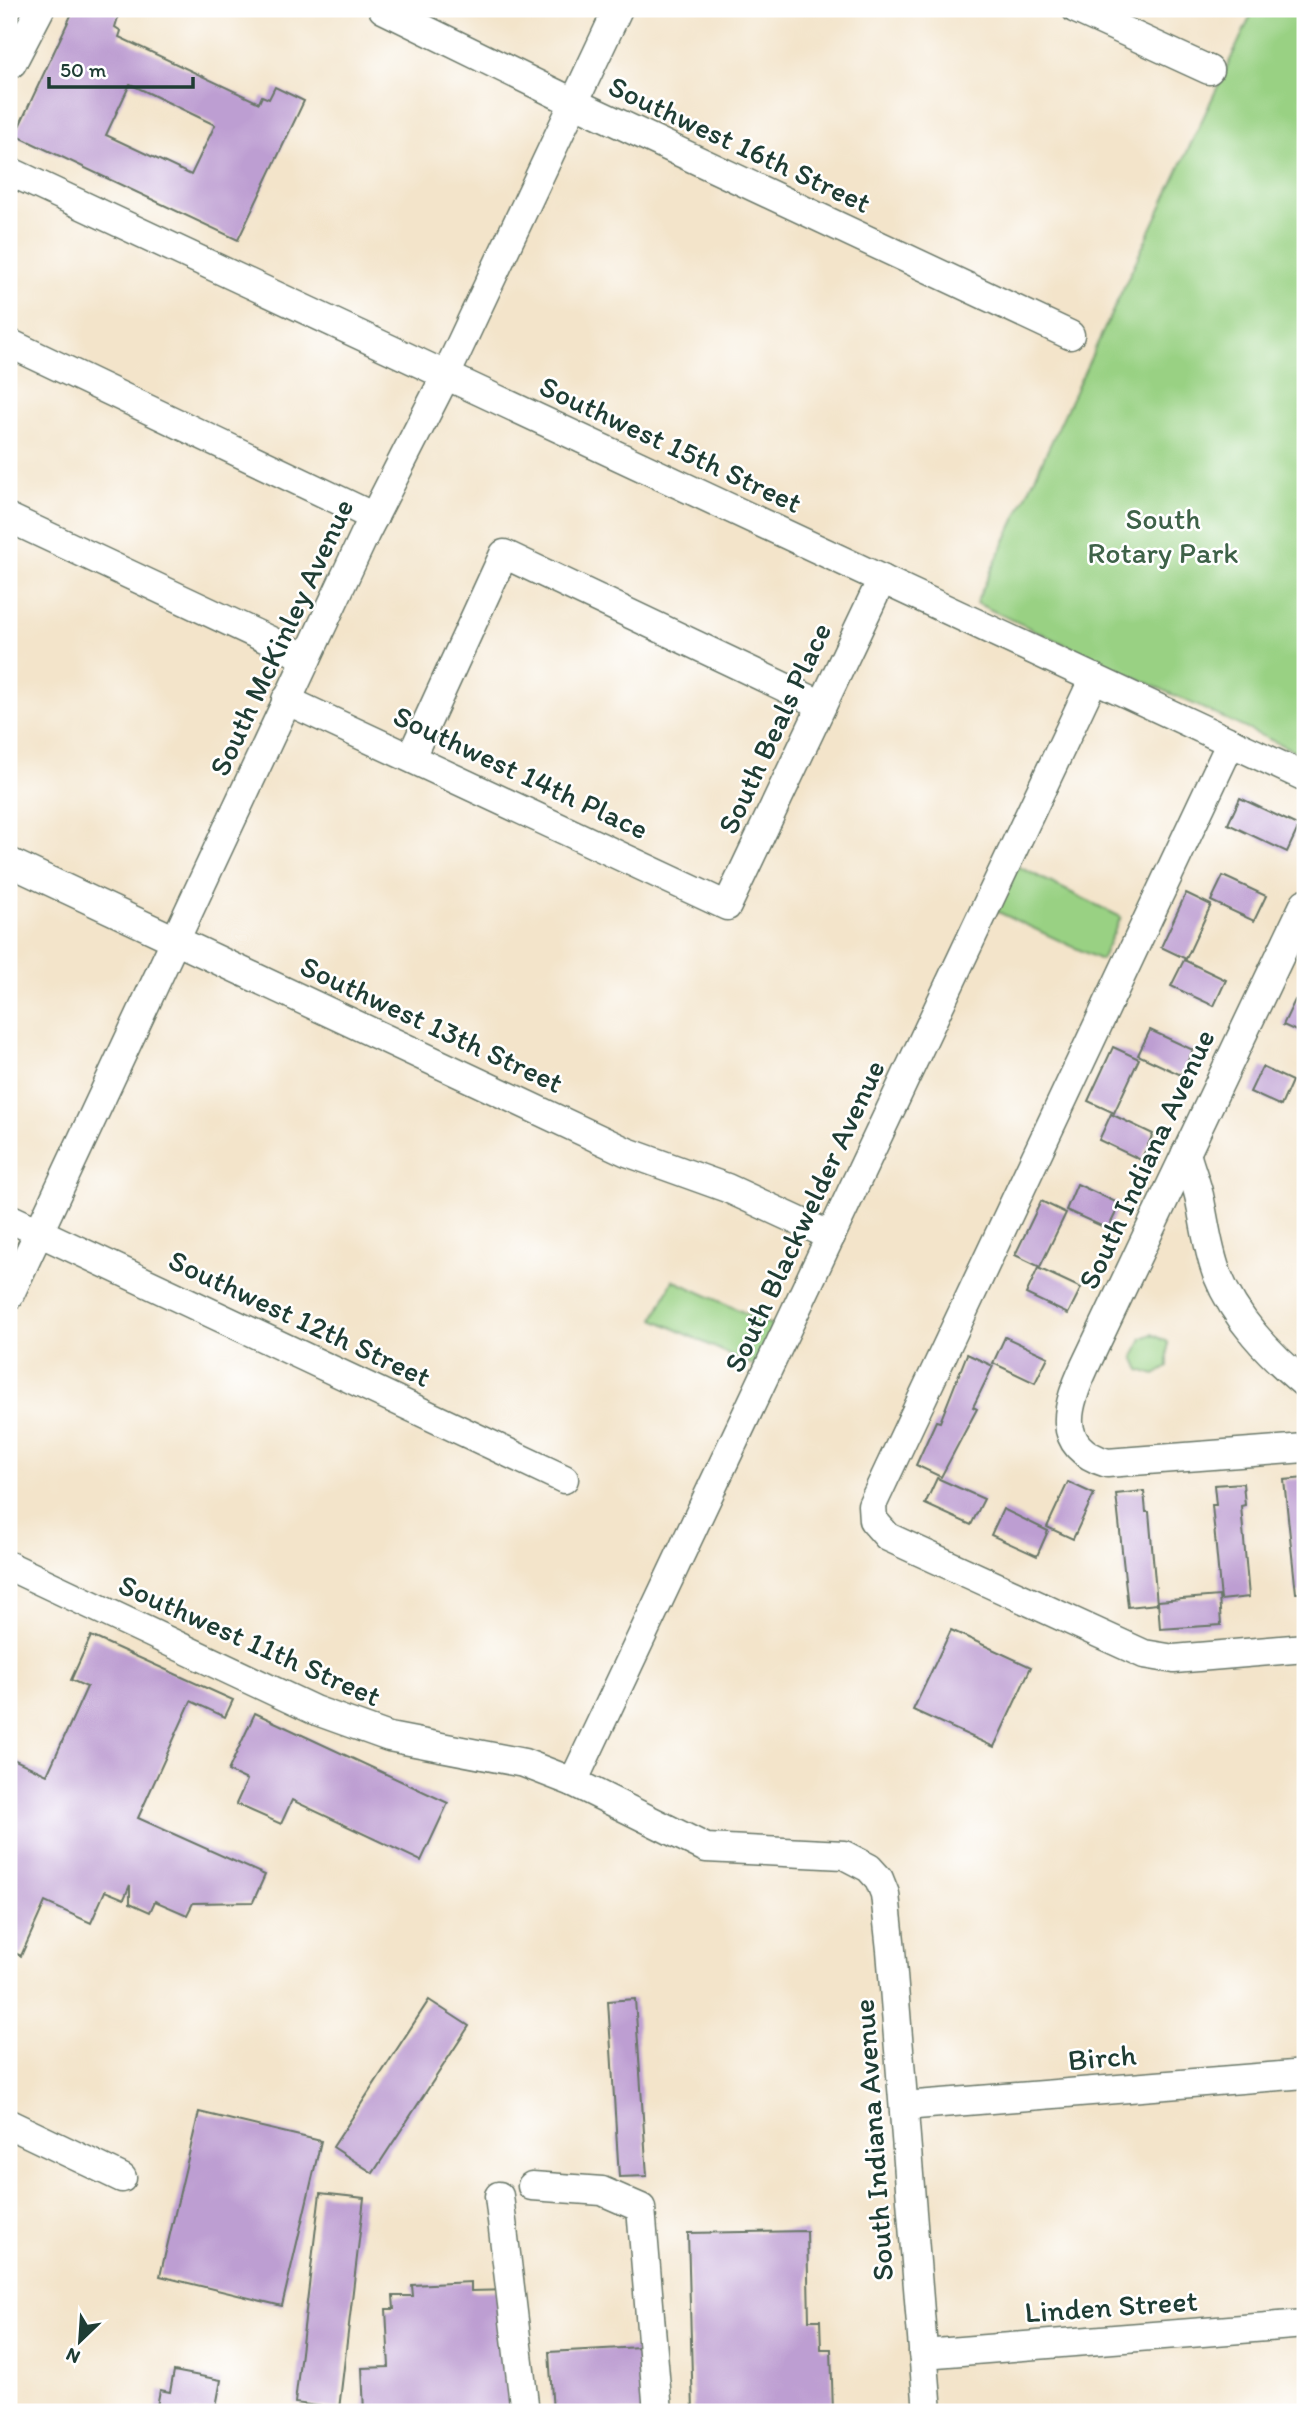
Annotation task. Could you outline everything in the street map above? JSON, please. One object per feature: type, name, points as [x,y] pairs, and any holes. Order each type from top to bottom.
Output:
[{"type":"street","points":[[9,62],[12,63],[40,9]]},
{"type":"street","name":"Southwest 16th Street","points":[[383,9],[573,102],[1070,335]]},
{"type":"street","name":"South McKinley Avenue","points":[[9,1296],[286,700],[374,517],[446,376],[618,9]]},
{"type":"street","points":[[1076,9],[1209,70]]},
{"type":"street","name":"Southwest 15th Street","points":[[9,171],[1305,777]]},
{"type":"street","points":[[9,343],[374,517]]},
{"type":"street","points":[[9,518],[307,657]]},
{"type":"street","points":[[411,757],[504,554],[821,705]]},
{"type":"street","name":"South Beals Place","points":[[727,906],[882,579]]},
{"type":"street","name":"South Blackwelder Avenue","points":[[573,1782],[1094,678]]},
{"type":"street","name":"Southwest 14th Place","points":[[286,700],[727,906]]},
{"type":"street","points":[[1231,742],[872,1505],[873,1520],[888,1537],[1144,1654],[1174,1659],[1305,1648]]},
{"type":"street","name":"Southwest 13th Street","points":[[9,862],[627,1152],[718,1184],[831,1236]]},
{"type":"street","name":"South Indiana Avenue","points":[[1305,903],[1072,1394],[1068,1425],[1078,1447],[1098,1460],[1116,1463],[1305,1448]]},
{"type":"street","points":[[1186,1153],[1217,1274],[1230,1300],[1241,1319],[1270,1353],[1305,1384]]},
{"type":"street","name":"Southwest 12th Street","points":[[9,1218],[564,1479]]},
{"type":"street","name":"Southwest 11th Street","points":[[9,1566],[314,1710],[389,1737],[524,1763],[573,1782],[706,1847],[844,1855],[869,1868]]},
{"type":"street","name":"South Indiana Avenue","points":[[869,1868],[879,1879],[885,1894],[928,2412]]},
{"type":"street","name":"Birch","points":[[904,2106],[1305,2074]]},
{"type":"street","points":[[9,2124],[122,2178]]},
{"type":"street","points":[[532,2186],[602,2191],[641,2208],[658,2412]]},
{"type":"street","points":[[499,2196],[525,2412]]},
{"type":"street","name":"Linden Street","points":[[923,2354],[1305,2324]]},
{"type":"green space","name":"South Rotary Park","points":[[1254,9],[1305,9],[1305,756],[976,603]]},
{"type":"green space","points":[[1017,866],[1121,917],[1101,960],[996,911]]},
{"type":"green space","points":[[673,1280],[774,1326],[756,1367],[654,1319]]},
{"type":"green space","points":[[1152,1334],[1168,1342],[1168,1367],[1155,1375],[1140,1370],[1134,1357],[1142,1338]]},
{"type":"building","points":[[74,9],[108,9],[119,14],[115,27],[121,31],[119,37],[259,103],[262,96],[269,99],[275,87],[304,101],[238,240],[15,135]],"holes":[[[130,84],[215,125],[191,175],[106,135]]]},
{"type":"building","points":[[1240,798],[1299,826],[1287,852],[1228,824]]},
{"type":"building","points":[[1223,876],[1266,896],[1254,921],[1211,901]]},
{"type":"building","points":[[1186,893],[1211,905],[1186,959],[1161,947]]},
{"type":"building","points":[[1184,960],[1226,980],[1214,1006],[1171,986]]},
{"type":"building","points":[[1295,1000],[1305,1005],[1305,1035],[1283,1025]]},
{"type":"building","points":[[1150,1030],[1193,1050],[1181,1075],[1138,1055]]},
{"type":"building","points":[[1113,1047],[1139,1059],[1114,1113],[1088,1101]]},
{"type":"building","points":[[1262,1067],[1292,1081],[1281,1106],[1250,1092]]},
{"type":"building","points":[[1111,1114],[1153,1134],[1141,1160],[1099,1140]]},
{"type":"building","points":[[1077,1184],[1120,1204],[1108,1229],[1066,1210]]},
{"type":"building","points":[[1041,1201],[1066,1213],[1040,1267],[1015,1255]]},
{"type":"building","points":[[1038,1268],[1081,1288],[1068,1314],[1026,1294]]},
{"type":"building","points":[[1005,1337],[1048,1357],[1035,1383],[993,1363]]},
{"type":"building","points":[[967,1354],[993,1366],[973,1407],[977,1409],[941,1477],[916,1465],[936,1421],[940,1422]]},
{"type":"building","points":[[937,1478],[984,1499],[971,1525],[925,1504]]},
{"type":"building","points":[[1305,1478],[1305,1593],[1296,1593],[1284,1480]]},
{"type":"building","points":[[1068,1482],[1094,1494],[1073,1539],[1047,1527]]},
{"type":"building","points":[[1243,1483],[1245,1505],[1241,1506],[1249,1597],[1221,1600],[1212,1505],[1216,1505],[1214,1485]]},
{"type":"building","points":[[1144,1491],[1146,1512],[1149,1512],[1157,1604],[1128,1607],[1116,1494]]},
{"type":"building","points":[[1003,1509],[1048,1531],[1037,1556],[991,1535]]},
{"type":"building","points":[[1219,1596],[1221,1625],[1160,1629],[1158,1601]]},
{"type":"building","points":[[951,1630],[1031,1667],[994,1747],[913,1710]]},
{"type":"building","points":[[91,1636],[233,1700],[225,1717],[191,1701],[138,1818],[265,1875],[253,1902],[193,1903],[187,1915],[155,1901],[150,1912],[130,1903],[130,1885],[124,1899],[105,1891],[91,1923],[45,1902],[21,1956],[9,1950],[9,1757],[47,1775],[87,1687],[71,1680]]},
{"type":"building","points":[[255,1713],[448,1803],[421,1861],[292,1800],[281,1824],[236,1804],[247,1780],[228,1771]]},
{"type":"building","points":[[635,1999],[647,2176],[619,2177],[608,2001]]},
{"type":"building","points":[[429,2000],[469,2026],[373,2173],[333,2147]]},
{"type":"building","points":[[199,2112],[321,2141],[282,2306],[160,2276]]},
{"type":"building","points":[[320,2193],[364,2198],[339,2409],[295,2403]]},
{"type":"building","points":[[807,2231],[809,2320],[820,2320],[821,2349],[831,2349],[833,2412],[693,2412],[688,2233]]},
{"type":"building","points":[[471,2282],[471,2291],[510,2290],[516,2412],[364,2412],[362,2368],[389,2367],[386,2309],[394,2309],[393,2296],[413,2296],[412,2285]]},
{"type":"building","points":[[640,2347],[644,2412],[553,2412],[549,2352]]},
{"type":"building","points":[[174,2371],[221,2380],[215,2412],[156,2412],[160,2390],[170,2392]]}]
